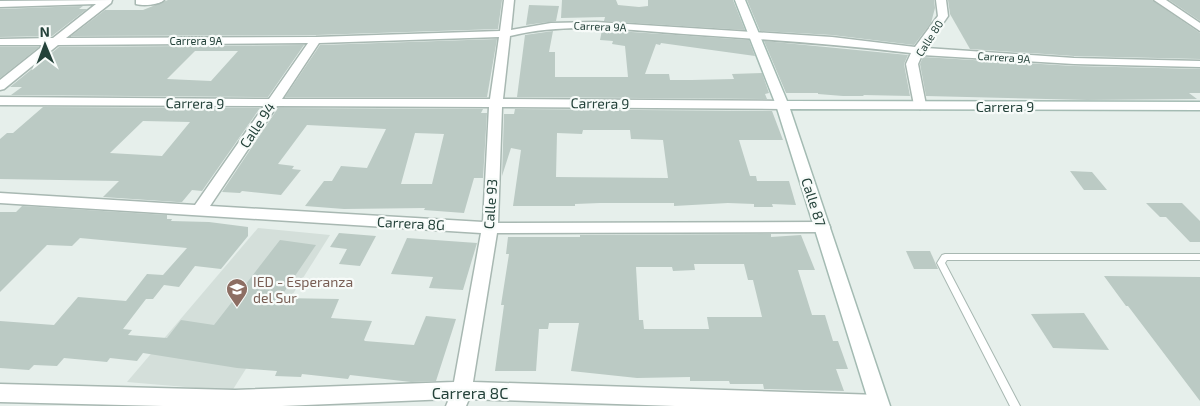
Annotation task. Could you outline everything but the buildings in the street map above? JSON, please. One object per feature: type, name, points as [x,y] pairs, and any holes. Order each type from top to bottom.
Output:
[{"type":"street","points":[[140,2],[158,0]]},
{"type":"street","name":"Calle 93","points":[[459,398],[490,228],[496,102],[509,0]]},
{"type":"street","name":"Calle 87","points":[[740,0],[782,105],[879,405]]},
{"type":"street","name":"Calle 80","points":[[920,106],[912,64],[918,51],[943,16],[941,0]]},
{"type":"street","points":[[1159,0],[1200,28]]},
{"type":"street","points":[[0,4],[111,2]]},
{"type":"street","points":[[0,86],[111,2]]},
{"type":"street","name":"Carrera 9A","points":[[0,42],[316,40],[506,34],[532,27],[560,24],[754,34],[832,40],[918,51],[1074,61],[1200,64]]},
{"type":"street","name":"Calle 94","points":[[199,210],[316,40]]},
{"type":"street","name":"Carrera 9","points":[[0,101],[272,104],[496,102],[920,106],[1200,106]]},
{"type":"street","name":"Carrera 8G","points":[[0,198],[490,228],[822,227]]},
{"type":"street","name":"Carrera 8C","points":[[0,393],[235,399],[459,398],[879,405]]},
{"type":"lane","points":[[1015,406],[941,263],[945,256],[1200,257]]},
{"type":"shaded area","name":"IED - Esperanza del Sur","points":[[258,228],[330,235],[232,391],[127,382]]},
{"type":"place","name":"IED - Esperanza del Sur","points":[[237,308]]}]
